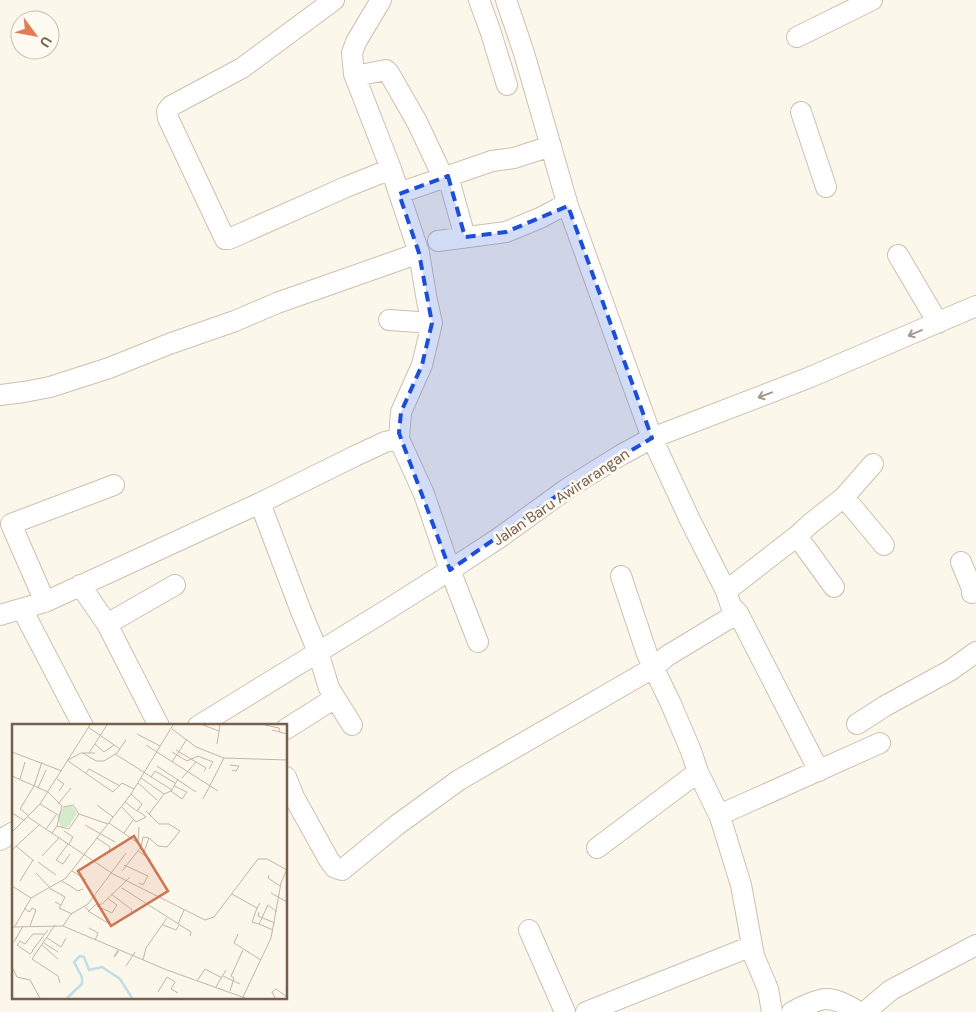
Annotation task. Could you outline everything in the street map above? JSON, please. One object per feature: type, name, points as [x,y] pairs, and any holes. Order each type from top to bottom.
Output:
[{"type":"street","points":[[334,0],[242,68],[171,106],[167,111],[168,118],[225,239],[230,239],[391,169]]},
{"type":"street","points":[[381,0],[356,42],[352,53],[355,76],[391,169],[419,253],[426,301],[432,323],[422,365],[401,412],[399,439],[424,494],[450,570],[478,642]]},
{"type":"street","points":[[479,0],[500,26],[543,149],[555,211],[652,438],[726,591],[731,606],[738,613],[819,771]]},
{"type":"street","points":[[500,26],[506,0]]},
{"type":"street","points":[[797,37],[872,0]]},
{"type":"street","points":[[507,85],[510,53]]},
{"type":"street","points":[[355,76],[386,70],[389,73],[445,177],[465,237]]},
{"type":"street","points":[[800,112],[826,187]]},
{"type":"street","points":[[399,194],[492,161],[514,158],[543,149]]},
{"type":"street","points":[[438,241],[506,232],[555,211]]},
{"type":"street","points":[[0,395],[50,387],[110,368],[169,344],[235,321],[277,303],[419,253]]},
{"type":"street","points":[[898,254],[938,323]]},
{"type":"street","name":"Jalan Baru Awirarangan","points":[[201,724],[450,570],[499,538],[568,488],[621,454],[652,438],[808,378],[976,306]]},
{"type":"street","points":[[389,320],[432,323]]},
{"type":"street","points":[[0,616],[45,602],[260,503],[385,442],[399,439]]},
{"type":"street","points":[[726,591],[844,497],[874,464]]},
{"type":"street","points":[[45,602],[11,524],[114,486]]},
{"type":"street","points":[[844,497],[884,545]]},
{"type":"street","points":[[260,503],[318,652],[329,688],[352,725]]},
{"type":"street","points":[[797,536],[834,587]]},
{"type":"street","points":[[960,562],[975,594]]},
{"type":"street","points":[[621,576],[658,664],[674,712],[698,772],[720,817],[741,886],[754,956],[768,989],[772,1012]]},
{"type":"street","points":[[80,585],[106,624],[158,724]]},
{"type":"street","points":[[106,624],[175,585]]},
{"type":"street","points":[[22,609],[82,724]]},
{"type":"street","points":[[288,782],[294,797],[329,860],[335,868],[342,870],[397,825],[459,780],[658,664],[738,613]]},
{"type":"street","points":[[856,724],[951,670],[976,652]]},
{"type":"street","points":[[288,728],[335,698]]},
{"type":"street","points":[[726,812],[880,743]]},
{"type":"street","points":[[597,848],[698,772]]},
{"type":"street","points":[[0,840],[12,833]]},
{"type":"street","points":[[529,930],[565,1012]]},
{"type":"street","points":[[865,1012],[891,990],[976,945]]},
{"type":"street","points":[[586,1012],[752,946]]},
{"type":"street","points":[[797,1009],[824,998],[842,1002],[859,1012]]},
{"type":"highlighted area","points":[[448,176],[465,237],[506,232],[568,206],[652,438],[568,488],[450,570],[399,433],[401,412],[422,365],[432,323],[419,253],[399,194]]}]
